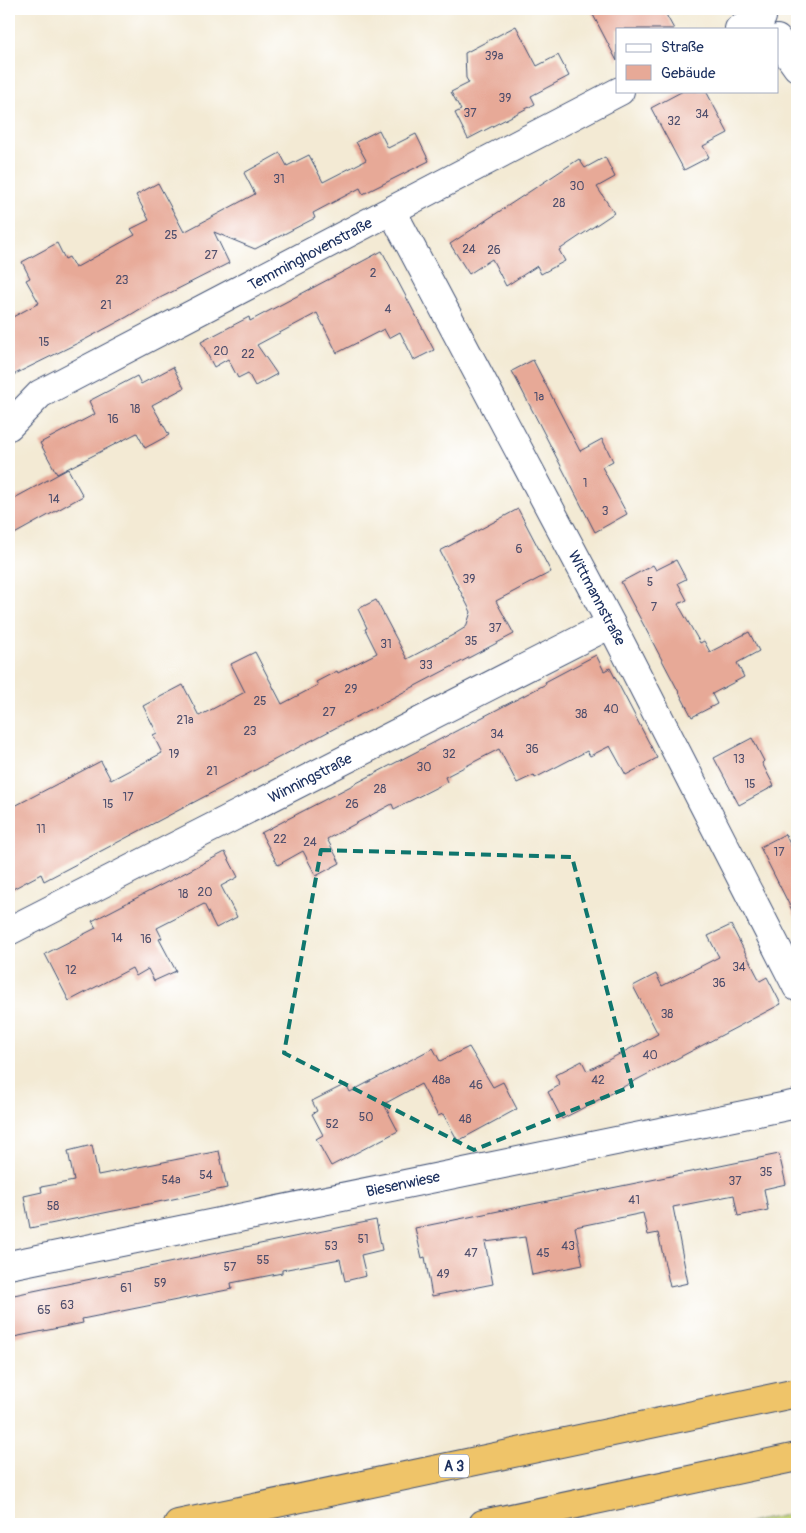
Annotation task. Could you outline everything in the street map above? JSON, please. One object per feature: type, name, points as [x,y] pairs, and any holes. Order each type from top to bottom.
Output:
[{"type":"highway","name":"A 3","points":[[178,1524],[797,1393]]},
{"type":"highway","points":[[483,1524],[797,1458]]},
{"type":"street","points":[[778,40],[797,67]]},
{"type":"street","name":"Temminghovenstraße","points":[[9,426],[40,394],[618,92]]},
{"type":"street","name":"Wittmannstraße","points":[[392,211],[611,624],[797,987]]},
{"type":"street","name":"Winningstraße","points":[[9,932],[611,624]]},
{"type":"street","name":"Biesenwiese","points":[[9,1265],[797,1104]]},
{"type":"highlighted area","points":[[321,850],[572,857],[632,1086],[474,1150],[284,1053]]},
{"type":"green space","points":[[797,1513],[797,1524],[741,1524]]},
{"type":"building","points":[[590,9],[663,9],[673,28],[616,28],[616,59]]},
{"type":"building","points":[[516,26],[537,66],[558,55],[569,76],[531,96],[535,104],[468,139],[455,113],[461,110],[451,92],[469,83],[466,78],[465,53]]},
{"type":"building","points":[[681,92],[707,92],[728,133],[703,146],[709,157],[684,170],[651,108]]},
{"type":"building","points":[[379,130],[388,148],[416,134],[429,161],[363,194],[360,188],[313,213],[315,218],[255,249],[214,232],[229,263],[150,303],[86,339],[9,377],[9,319],[39,303],[26,280],[30,278],[22,262],[57,243],[65,259],[69,257],[75,268],[135,235],[131,229],[149,220],[136,195],[158,183],[184,232],[255,194],[244,173],[280,153],[287,166],[309,155],[323,182],[366,160],[356,142]]},
{"type":"building","points":[[605,157],[615,177],[597,187],[614,213],[559,250],[565,261],[541,274],[537,266],[506,286],[492,259],[469,274],[450,244],[579,159],[585,168]]},
{"type":"building","points":[[382,251],[434,350],[414,360],[400,332],[389,338],[384,329],[337,353],[317,313],[257,345],[277,374],[255,386],[248,373],[238,378],[228,359],[214,367],[201,342],[249,317],[250,321]]},
{"type":"building","points":[[533,360],[580,451],[602,439],[613,461],[602,467],[627,514],[595,532],[512,371]]},
{"type":"building","points":[[173,367],[184,388],[152,405],[169,435],[145,448],[137,433],[57,474],[40,443],[95,414],[89,401],[137,376],[141,384]]},
{"type":"building","points":[[68,469],[83,496],[9,537],[9,501]]},
{"type":"building","points":[[518,509],[551,572],[496,601],[514,634],[44,881],[41,874],[9,891],[9,809],[101,761],[111,780],[162,753],[153,735],[157,733],[143,706],[183,685],[199,716],[245,692],[231,664],[255,652],[282,704],[318,685],[316,682],[377,653],[365,629],[367,628],[358,609],[376,600],[407,659],[453,635],[466,627],[471,612],[440,551]]},
{"type":"building","points":[[676,560],[686,579],[678,583],[687,600],[678,604],[700,643],[704,641],[710,652],[749,632],[759,651],[737,663],[744,677],[712,694],[717,704],[692,717],[621,582],[653,565],[656,570]]},
{"type":"building","points":[[596,655],[604,671],[610,668],[657,758],[626,775],[610,746],[590,756],[587,751],[535,778],[534,775],[517,783],[499,749],[445,777],[447,782],[394,809],[392,804],[327,839],[340,863],[316,876],[303,851],[278,865],[261,833],[546,684],[545,682]]},
{"type":"building","points":[[752,738],[774,786],[739,805],[714,758]]},
{"type":"building","points":[[785,834],[797,858],[797,920],[760,847]]},
{"type":"building","points":[[225,852],[238,877],[221,886],[237,917],[216,928],[204,904],[157,928],[162,938],[159,939],[176,971],[154,981],[148,969],[136,976],[132,968],[69,1001],[45,954],[96,928],[92,921]]},
{"type":"building","points":[[731,925],[760,981],[767,977],[781,1004],[562,1119],[548,1092],[560,1085],[555,1075],[582,1061],[587,1071],[658,1034],[633,986],[656,974],[662,986],[719,957],[708,936]]},
{"type":"building","points":[[469,1047],[493,1087],[503,1082],[517,1109],[458,1141],[443,1114],[438,1116],[421,1084],[384,1104],[398,1131],[331,1166],[316,1139],[323,1135],[312,1114],[317,1111],[312,1101],[346,1084],[350,1092],[433,1048],[440,1061]]},
{"type":"building","points":[[92,1145],[98,1175],[219,1151],[227,1188],[30,1228],[24,1196],[42,1192],[41,1187],[74,1181],[68,1151]]},
{"type":"building","points":[[779,1154],[786,1184],[764,1189],[768,1210],[738,1216],[734,1195],[673,1207],[688,1283],[670,1287],[658,1233],[648,1235],[643,1213],[575,1227],[583,1265],[532,1275],[525,1237],[485,1242],[493,1284],[432,1296],[425,1257],[422,1258],[415,1228]]},
{"type":"building","points":[[376,1220],[382,1250],[361,1255],[366,1276],[345,1281],[340,1259],[282,1270],[282,1273],[231,1283],[232,1289],[82,1319],[83,1323],[9,1338],[9,1296]]}]
